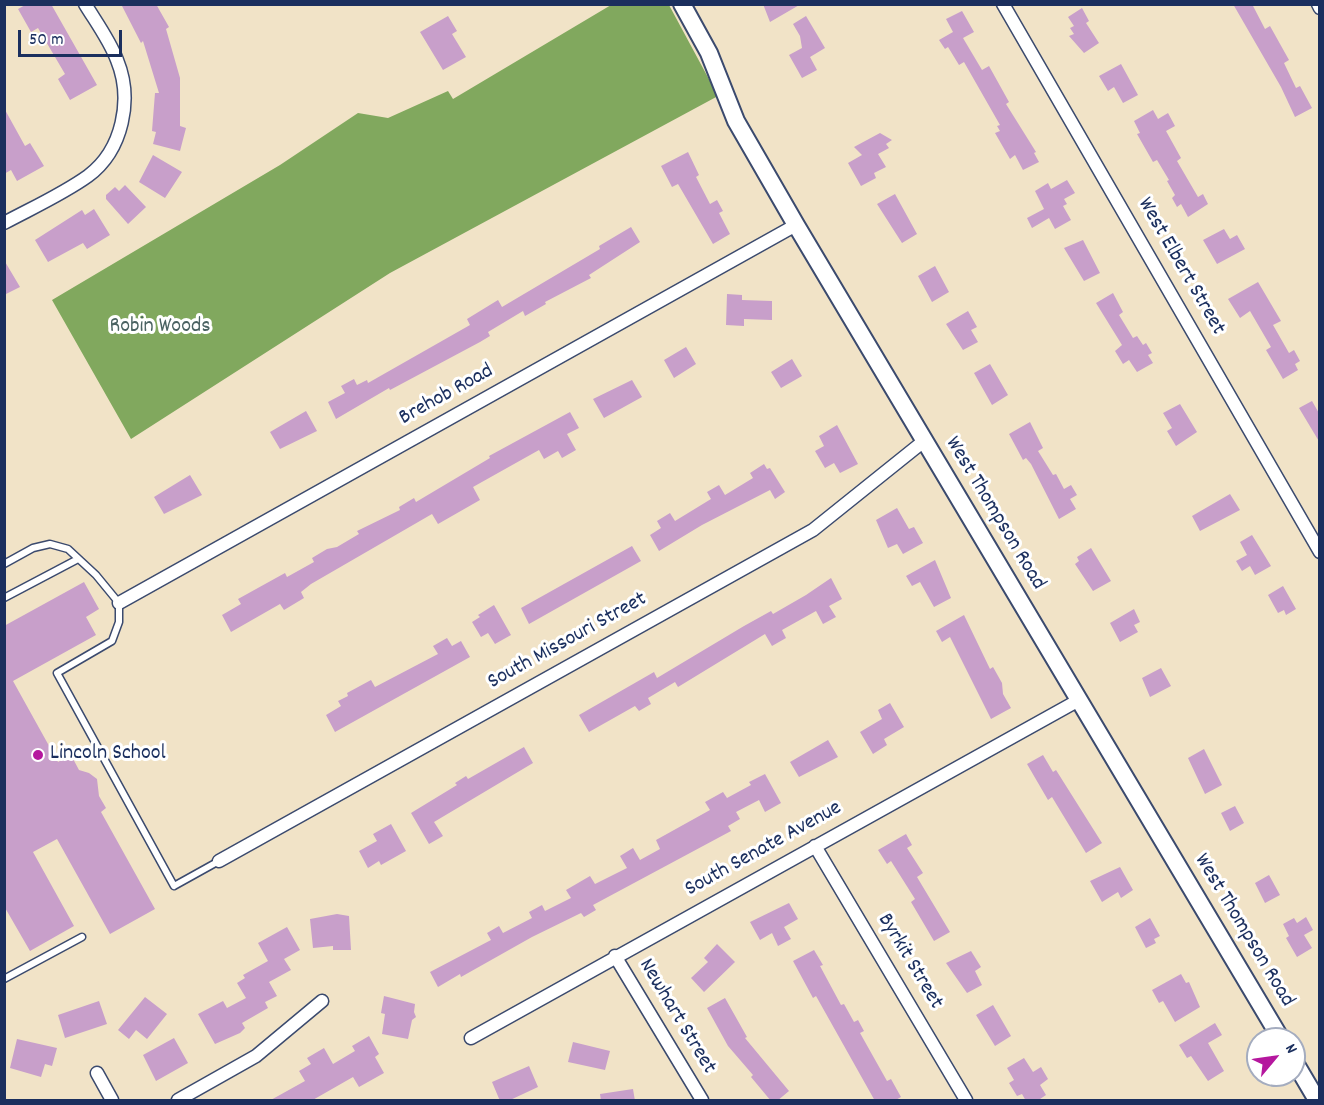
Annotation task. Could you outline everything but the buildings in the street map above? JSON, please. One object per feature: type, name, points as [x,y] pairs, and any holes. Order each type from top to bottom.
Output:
[{"type":"main road","name":"West Thompson Road","points":[[681,4],[709,53],[736,121],[796,225],[1274,1027]]},
{"type":"main road","points":[[1306,1082],[1317,1101]]},
{"type":"street","points":[[4,223],[88,176],[110,153],[121,128],[125,98],[121,72],[117,59],[85,4]]},
{"type":"street","name":"West Elbert Street","points":[[1004,4],[1320,552]]},
{"type":"street","name":"Brehob Road","points":[[119,603],[796,225]]},
{"type":"street","name":"South Missouri Street","points":[[219,861],[813,530],[924,441]]},
{"type":"street","name":"South Senate Avenue","points":[[471,1038],[1079,700]]},
{"type":"street","name":"Byrkit Street","points":[[815,846],[966,1101]]},
{"type":"street","name":"Newhart Street","points":[[615,956],[702,1101]]},
{"type":"street","points":[[177,1101],[256,1056],[322,1001]]},
{"type":"street","points":[[97,1073],[112,1101]]},
{"type":"lane","points":[[4,564],[33,548],[50,544],[68,549],[96,575],[119,603],[119,622],[112,641],[57,673],[174,886],[219,861]]},
{"type":"lane","points":[[4,598],[78,559]]},
{"type":"lane","points":[[4,980],[82,937]]},
{"type":"green space","name":"Robin Woods","points":[[611,5],[669,5],[718,96],[390,273],[131,439],[52,300],[280,165],[358,113],[388,118],[448,91],[453,99]]},
{"type":"place","name":"Lincoln School","points":[[38,755]]}]
